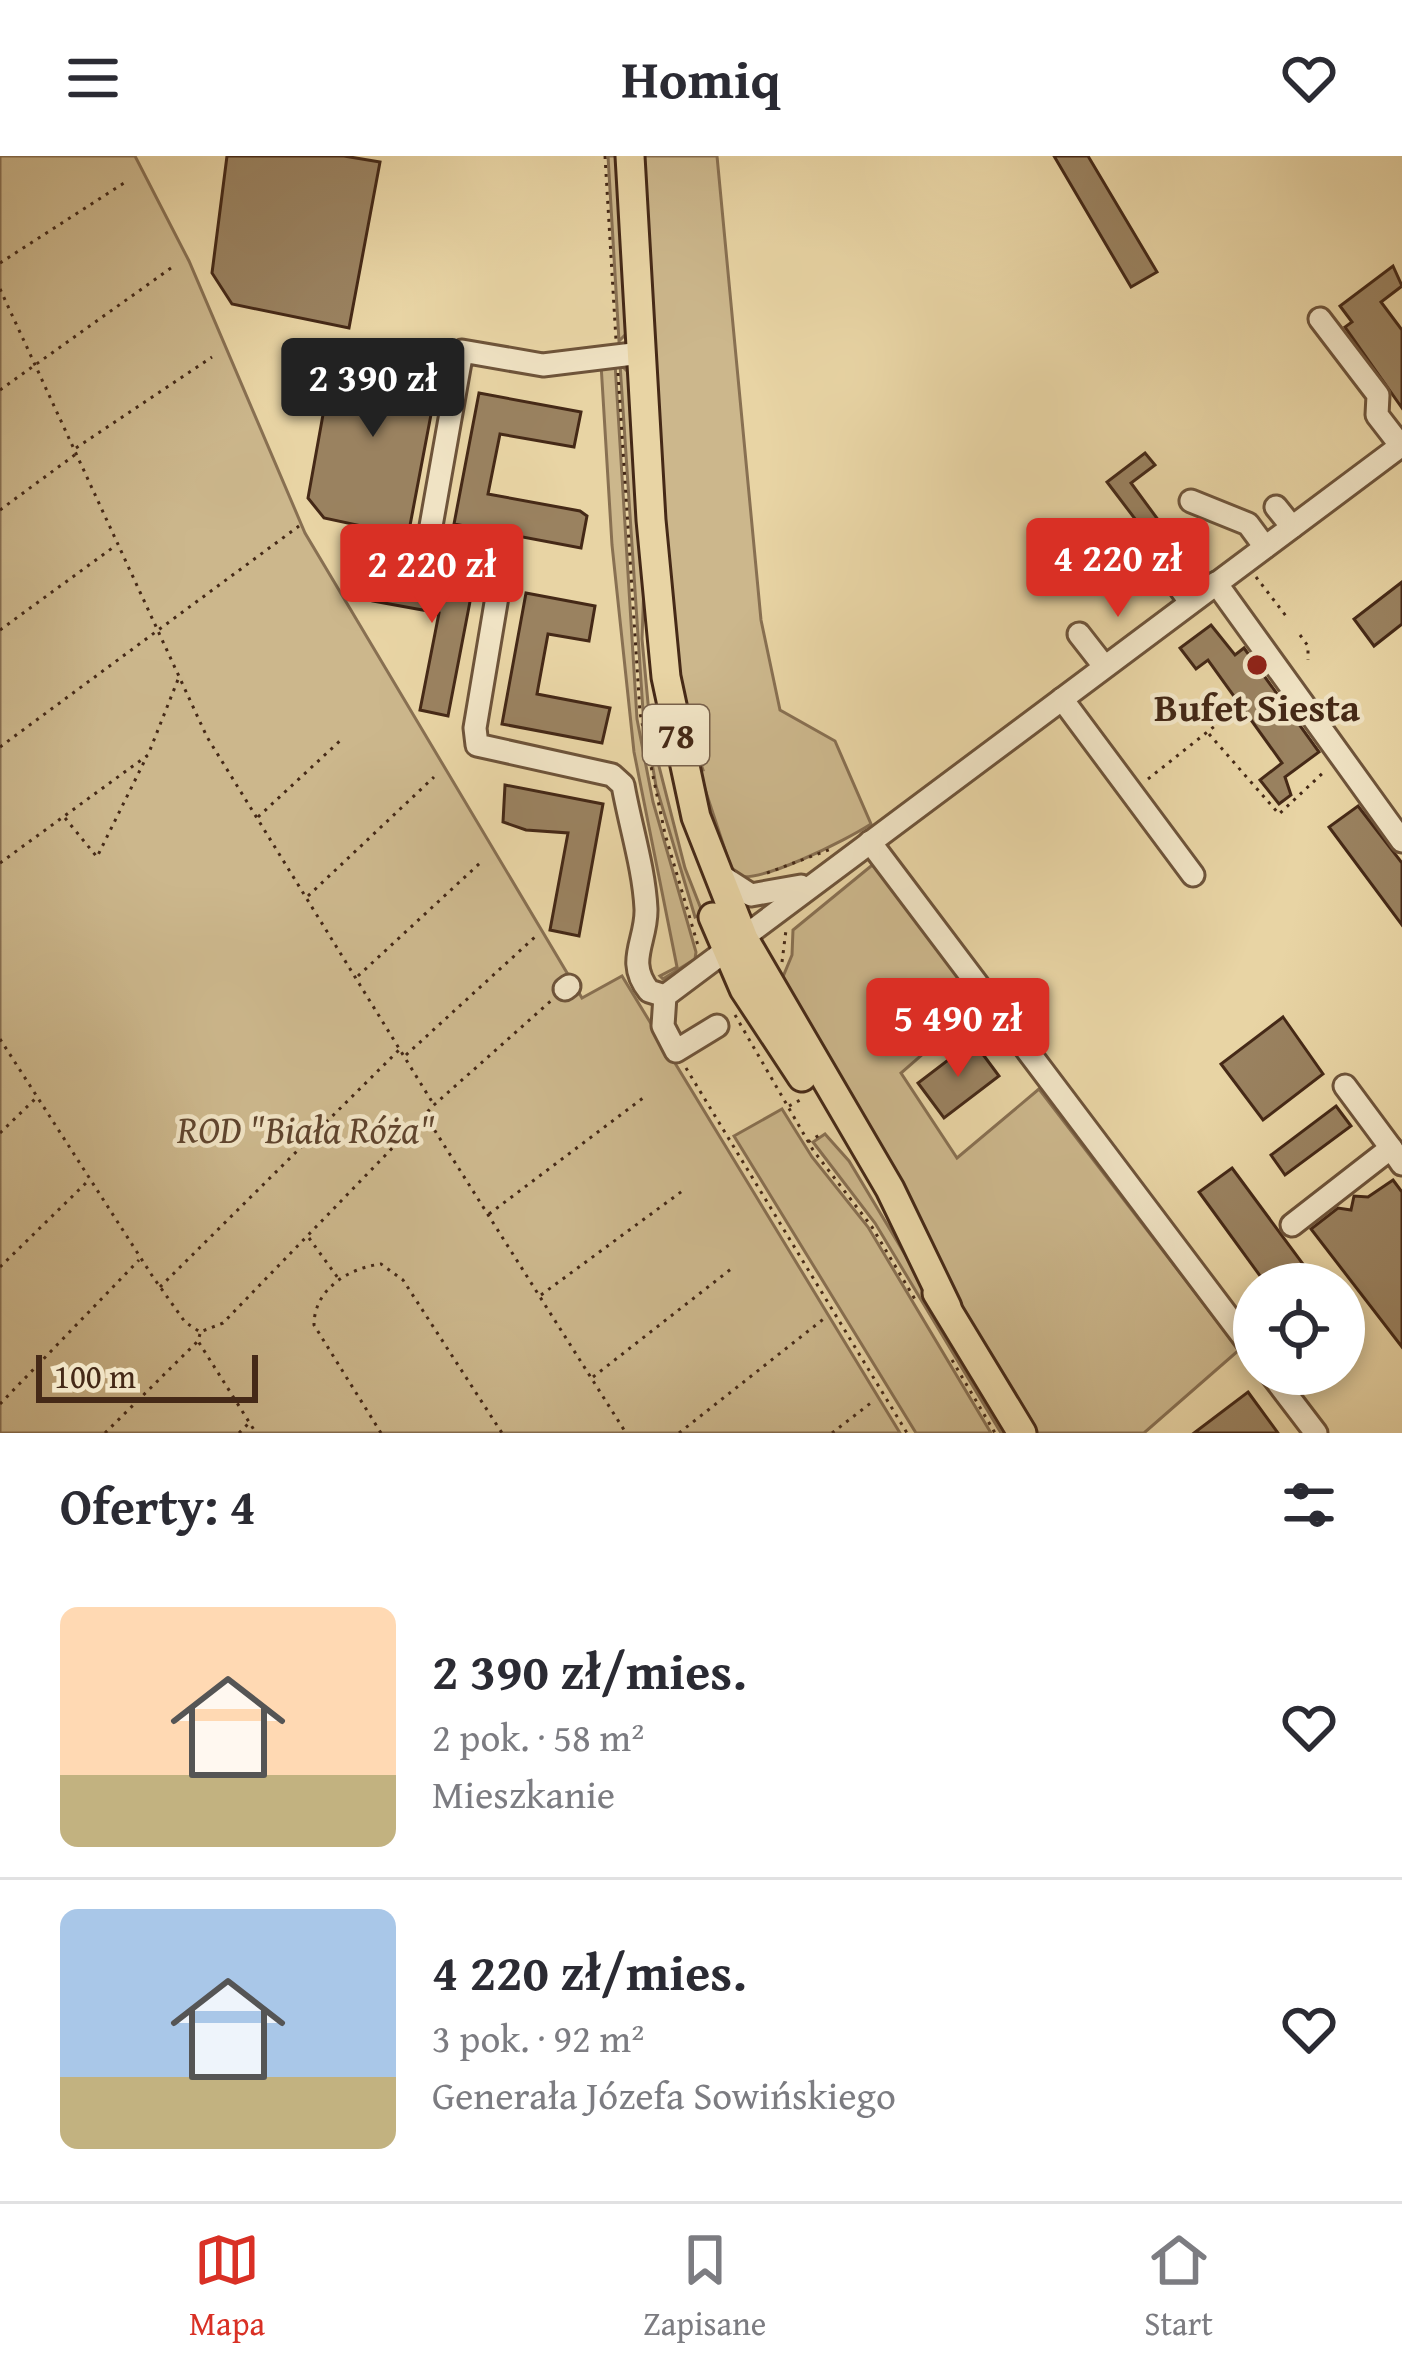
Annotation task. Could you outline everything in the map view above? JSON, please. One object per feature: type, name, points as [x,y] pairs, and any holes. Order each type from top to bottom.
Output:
[{"type":"main road","name":"78","points":[[630,156],[651,520],[673,722],[712,866],[724,948],[890,1189],[947,1307]]},
{"type":"main road","name":"78","points":[[651,520],[648,638],[662,742],[682,830],[724,948],[744,989],[1022,1433]]},
{"type":"street","points":[[662,995],[1401,446],[1377,415],[1378,395],[1320,319]]},
{"type":"street","points":[[641,353],[543,365],[462,351],[431,526],[433,541],[442,550],[499,562],[502,573],[475,728],[477,745],[612,775],[623,785],[646,914],[637,943],[638,970],[662,995],[663,1026],[676,1051],[717,1026]]},
{"type":"street","points":[[1191,501],[1249,524],[1265,547]]},
{"type":"street","points":[[1276,507],[1292,527]]},
{"type":"street","points":[[1174,580],[1190,602]]},
{"type":"street","points":[[1216,583],[1402,841]]},
{"type":"street","points":[[1079,634],[1104,666]]},
{"type":"street","points":[[1062,699],[1193,875]]},
{"type":"street","points":[[870,842],[1233,1323]]},
{"type":"street","points":[[712,866],[730,886],[752,895],[813,882]]},
{"type":"street","points":[[1292,1225],[1396,1156],[1345,1086]]},
{"type":"street","points":[[1287,1395],[1316,1433]]},
{"type":"path","points":[[0,262],[127,181]]},
{"type":"path","points":[[0,390],[171,268]]},
{"type":"path","points":[[0,289],[207,737],[434,1105]]},
{"type":"path","points":[[0,510],[75,451],[212,357]]},
{"type":"path","points":[[0,747],[159,634],[299,526]]},
{"type":"path","points":[[0,630],[118,544]]},
{"type":"path","points":[[1255,576],[1286,616]]},
{"type":"path","points":[[1300,635],[1308,646],[1308,659]]},
{"type":"path","points":[[64,817],[97,857],[148,755],[179,677]]},
{"type":"path","points":[[1139,786],[1235,710]]},
{"type":"path","points":[[1208,734],[1279,814],[1335,761]]},
{"type":"path","points":[[257,818],[342,739]]},
{"type":"path","points":[[0,863],[148,755]]},
{"type":"path","points":[[306,898],[434,777]]},
{"type":"path","points":[[761,875],[828,850],[870,842]]},
{"type":"path","points":[[356,979],[480,863]]},
{"type":"path","points":[[775,971],[782,961],[789,924]]},
{"type":"path","points":[[693,927],[724,948]]},
{"type":"path","points":[[405,1056],[536,936]]},
{"type":"path","points":[[200,1332],[223,1323],[434,1105],[497,1044],[567,987]]},
{"type":"path","points":[[725,998],[808,1142],[872,1227],[917,1302]]},
{"type":"path","points":[[0,1039],[160,1287],[184,1322],[200,1332]]},
{"type":"path","points":[[160,1287],[400,1049]]},
{"type":"path","points":[[676,1051],[907,1433]]},
{"type":"path","points":[[0,1133],[37,1098]]},
{"type":"path","points":[[488,1215],[643,1098]]},
{"type":"path","points":[[788,1107],[802,1100]]},
{"type":"path","points":[[424,1115],[626,1433]]},
{"type":"path","points":[[808,1142],[821,1134]]},
{"type":"path","points":[[0,1267],[88,1181]]},
{"type":"path","points":[[539,1296],[685,1189]]},
{"type":"path","points":[[308,1236],[338,1278]]},
{"type":"path","points":[[0,1404],[141,1259]]},
{"type":"path","points":[[381,1433],[314,1325],[314,1311],[338,1278],[365,1266],[391,1268],[502,1433]]},
{"type":"path","points":[[591,1378],[731,1269]]},
{"type":"path","points":[[679,1433],[826,1318]]},
{"type":"path","points":[[105,1433],[198,1341],[200,1332]]},
{"type":"path","points":[[198,1341],[256,1433]]},
{"type":"path","points":[[950,1358],[995,1433]]},
{"type":"path","points":[[832,1433],[872,1402]]},
{"type":"path","points":[[239,1433],[249,1423]]},
{"type":"green space","name":"ROD \"Biała Róża\"","points":[[0,156],[135,156],[189,261],[305,533],[582,998],[622,976],[900,1433],[0,1433]]},
{"type":"green space","points":[[608,156],[620,156],[628,332],[619,341]]},
{"type":"green space","points":[[639,156],[717,156],[761,620],[780,710],[835,741],[871,824],[803,859],[746,877],[735,875],[731,868],[699,771],[703,770],[700,761],[693,762],[673,693]]},
{"type":"green space","points":[[615,363],[637,719],[653,802],[696,952],[695,959],[663,979],[660,976],[677,967],[634,752],[612,545],[601,364]]},
{"type":"green space","points":[[620,364],[633,377],[645,558],[642,639],[651,735],[685,868],[703,914],[695,917],[656,786],[643,711]]},
{"type":"green space","points":[[876,862],[979,1005],[901,1073],[957,1158],[1039,1089],[1233,1342],[1233,1355],[1144,1433],[1033,1433],[930,1260],[780,984],[792,955],[793,930]]},
{"type":"green space","points":[[782,1109],[812,1157],[868,1227],[991,1433],[916,1433],[734,1136]]},
{"type":"green space","points":[[825,1134],[849,1161],[1012,1433],[1001,1433],[875,1223],[813,1142]]},
{"type":"building","points":[[227,156],[344,156],[380,162],[349,328],[232,304],[212,273]]},
{"type":"building","points":[[1054,156],[1088,156],[1157,272],[1131,287]]},
{"type":"building","points":[[1393,266],[1402,286],[1381,302],[1402,330],[1402,408],[1345,327],[1352,322],[1340,306]]},
{"type":"building","points":[[335,348],[440,367],[408,536],[324,518],[308,498]]},
{"type":"building","points":[[479,393],[581,412],[574,447],[500,434],[488,494],[580,511],[587,516],[581,548],[454,524]]},
{"type":"building","points":[[1145,453],[1155,465],[1131,483],[1159,521],[1145,532],[1107,482]]},
{"type":"building","points":[[380,566],[473,586],[448,716],[420,710],[439,613],[373,601]]},
{"type":"building","points":[[1402,582],[1402,624],[1374,646],[1354,619]]},
{"type":"building","points":[[526,593],[595,606],[589,641],[548,634],[537,694],[610,708],[602,743],[502,724]]},
{"type":"building","points":[[1211,625],[1235,655],[1244,648],[1319,752],[1285,777],[1291,795],[1279,804],[1260,780],[1282,763],[1208,660],[1196,669],[1180,648]]},
{"type":"building","points":[[505,785],[603,804],[579,936],[550,930],[568,833],[526,830],[503,822]]},
{"type":"building","points":[[1358,806],[1402,863],[1402,925],[1329,827]]},
{"type":"building","points":[[1283,1017],[1323,1074],[1263,1120],[1221,1064]]},
{"type":"building","points":[[973,1041],[999,1076],[944,1118],[918,1083]]},
{"type":"building","points":[[1336,1106],[1351,1126],[1285,1175],[1271,1155]]},
{"type":"building","points":[[1232,1168],[1302,1263],[1251,1263],[1199,1192]]},
{"type":"building","points":[[1393,1180],[1402,1192],[1402,1347],[1365,1299],[1365,1263],[1337,1263],[1311,1229],[1338,1208],[1351,1210],[1354,1196],[1368,1197]]},
{"type":"building","points":[[1250,1395],[1278,1433],[1194,1433]]},
{"type":"place","name":"Bufet Siesta","points":[[1257,665]]}]
